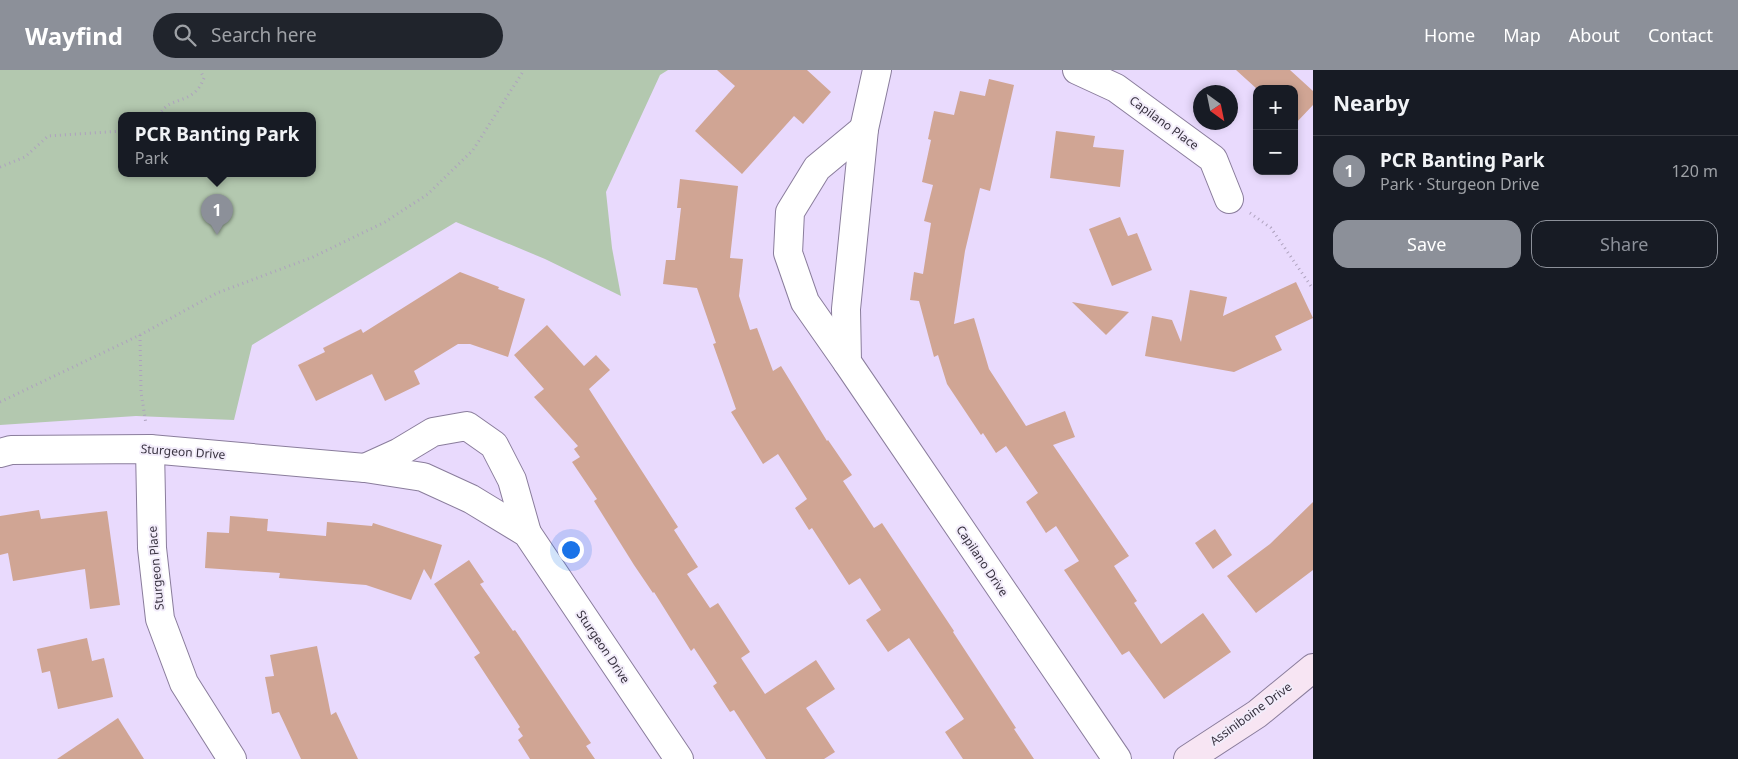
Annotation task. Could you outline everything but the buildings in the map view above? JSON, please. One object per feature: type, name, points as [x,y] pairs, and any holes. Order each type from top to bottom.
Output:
[{"type":"street","points":[[847,362],[846,309],[864,128],[877,70]]},
{"type":"street","name":"Capilano Place","points":[[1077,70],[1116,88],[1213,159],[1229,199]]},
{"type":"street","name":"Capilano Drive","points":[[864,128],[817,168],[790,212],[788,253],[805,302],[1117,759]]},
{"type":"street","name":"Sturgeon Drive","points":[[365,468],[433,432],[467,426],[494,445],[512,480],[527,533],[679,759]]},
{"type":"street","name":"Sturgeon Drive","points":[[0,453],[12,450],[150,449],[365,468],[423,477],[471,499],[527,533]]},
{"type":"street","name":"Sturgeon Place","points":[[150,449],[152,548],[160,619],[184,683],[232,759]]},
{"type":"street","name":"Assiniboine Drive","points":[[1188,759],[1256,714],[1313,668]]},
{"type":"path","points":[[161,112],[171,102],[184,100],[200,88],[204,78],[200,70]]},
{"type":"path","points":[[0,402],[140,335],[217,293],[313,257],[385,222],[428,194],[473,150],[524,70]]},
{"type":"path","points":[[0,167],[25,157],[48,136],[118,131]]},
{"type":"path","points":[[1271,228],[1313,290]]},
{"type":"path","points":[[140,335],[140,392],[150,449]]},
{"type":"green space","points":[[0,70],[668,70],[660,75],[606,192],[612,248],[621,296],[545,259],[456,222],[252,345],[234,420],[136,416],[0,425]]},
{"type":"place","name":"PCR Banting Park","points":[[217,235]]}]
